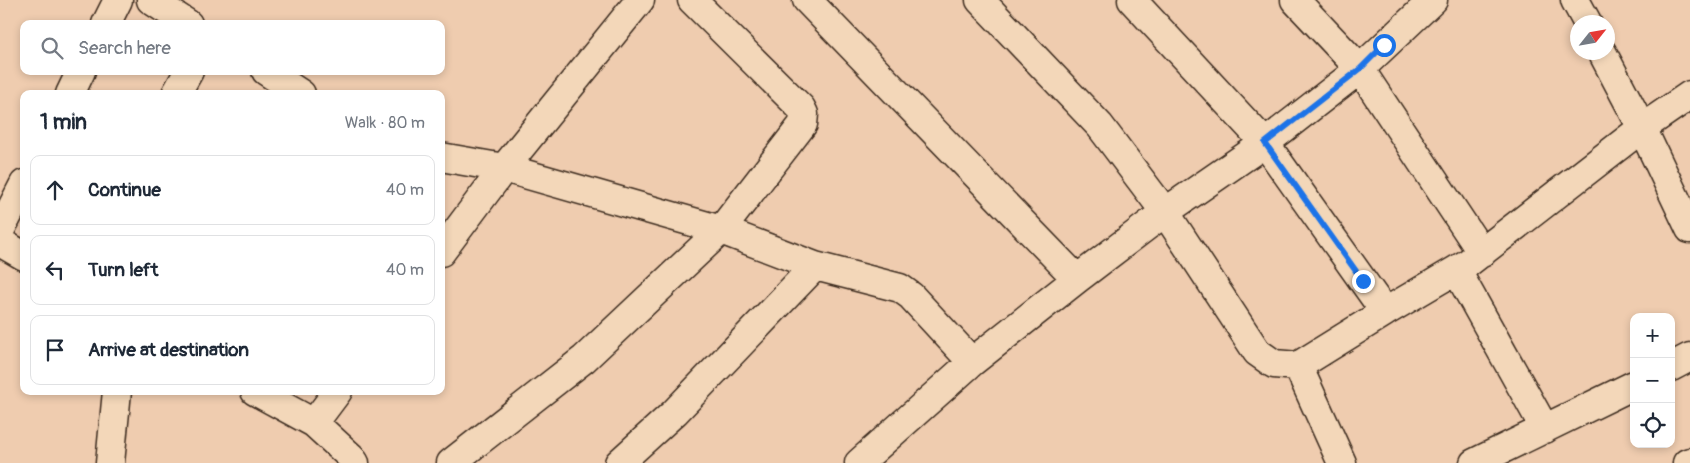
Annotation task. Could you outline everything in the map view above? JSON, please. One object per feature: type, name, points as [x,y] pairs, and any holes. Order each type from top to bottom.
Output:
[{"type":"street","points":[[108,20],[118,0]]},
{"type":"street","points":[[151,0],[182,20]]},
{"type":"street","points":[[445,247],[504,168],[640,0]]},
{"type":"street","points":[[450,463],[584,359],[721,230],[803,124],[804,114],[801,108],[692,0]]},
{"type":"street","points":[[807,0],[1077,279]]},
{"type":"street","points":[[980,0],[1100,126],[1165,212],[1257,352],[1274,364],[1298,366],[1385,312],[1457,271],[1642,128],[1690,95]]},
{"type":"street","points":[[1132,0],[1265,143],[1385,312]]},
{"type":"street","points":[[1295,0],[1360,69],[1482,253]]},
{"type":"street","points":[[859,463],[972,362],[1077,279],[1165,212],[1265,143],[1360,69],[1433,0]]},
{"type":"street","points":[[1575,0],[1583,15]]},
{"type":"street","points":[[1606,60],[1642,128],[1690,229]]},
{"type":"street","points":[[72,90],[79,75]]},
{"type":"street","points":[[178,90],[187,75]]},
{"type":"street","points":[[272,75],[295,90]]},
{"type":"street","points":[[445,158],[504,168],[721,230],[815,266],[900,288],[911,296],[972,362]]},
{"type":"street","points":[[0,231],[20,192]]},
{"type":"street","points":[[0,242],[20,254]]},
{"type":"street","points":[[619,463],[676,412],[815,266]]},
{"type":"street","points":[[1457,271],[1545,429]]},
{"type":"street","points":[[1675,364],[1690,357]]},
{"type":"street","points":[[1298,366],[1342,463]]},
{"type":"street","points":[[1474,463],[1630,387]]},
{"type":"street","points":[[110,463],[117,395]]},
{"type":"street","points":[[262,395],[314,423],[354,463]]},
{"type":"street","points":[[314,423],[335,395]]},
{"type":"route","points":[[1363,281],[1265,143],[1360,69],[1384,45]]}]
